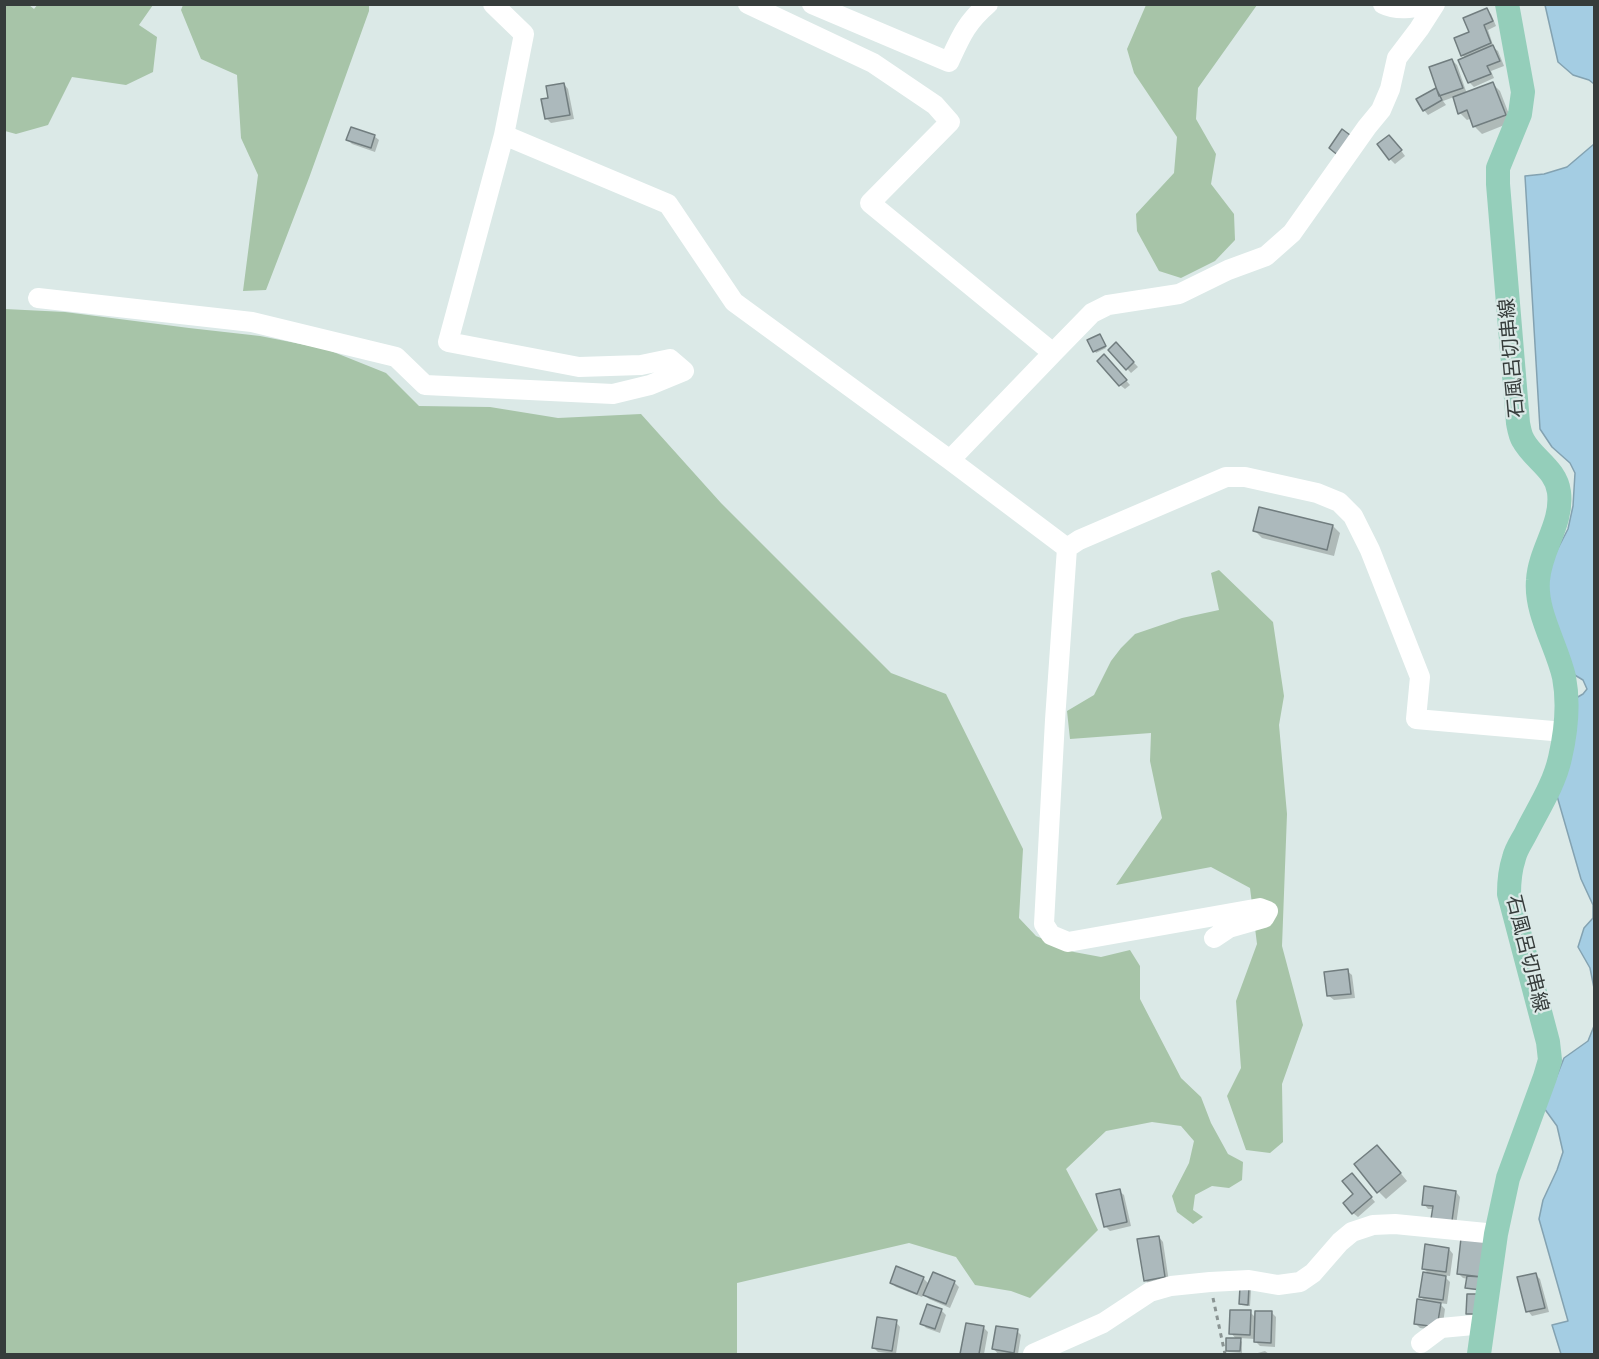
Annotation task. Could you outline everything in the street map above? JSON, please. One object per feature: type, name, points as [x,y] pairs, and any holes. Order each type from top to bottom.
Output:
[{"type":"main road","name":"石風呂切串線","points":[[1479,1354],[1496,1234],[1508,1178],[1550,1060],[1548,1042],[1509,894],[1509,874],[1514,855],[1551,784],[1560,759],[1567,708],[1564,677],[1539,601],[1538,580],[1543,556],[1554,532],[1559,512],[1559,490],[1549,469],[1534,455],[1523,440],[1518,423],[1498,168],[1520,114],[1522,92],[1507,4]]},
{"type":"street","points":[[748,4],[873,63],[935,105],[950,122],[870,203],[1053,353]]},
{"type":"street","points":[[812,4],[949,62],[962,34],[974,16],[988,4]]},
{"type":"street","points":[[1383,4],[1389,8],[1402,9],[1434,4]]},
{"type":"street","points":[[950,460],[1092,313],[1108,305],[1179,294],[1228,270],[1266,256],[1292,233],[1381,110],[1390,89],[1398,58],[1434,4]]},
{"type":"street","points":[[38,298],[252,322],[396,357],[425,385],[613,394],[650,385],[684,371],[670,358],[642,365],[579,367],[448,342],[504,135],[524,34],[494,5]]},
{"type":"street","points":[[504,135],[668,204],[734,302],[1067,548]]},
{"type":"street","points":[[1067,548],[1079,540],[1226,477],[1245,477],[1317,493],[1339,502],[1353,516],[1370,550],[1420,677],[1416,719],[1564,732]]},
{"type":"street","points":[[1067,548],[1044,924],[1051,935],[1068,942],[1260,908],[1268,911],[1264,918],[1229,928],[1215,938]]},
{"type":"street","points":[[1033,1354],[1104,1323],[1150,1292],[1210,1282],[1250,1281],[1278,1285],[1300,1282],[1313,1273],[1340,1242],[1352,1232],[1373,1224],[1496,1234]]},
{"type":"street","points":[[1421,1343],[1441,1328],[1484,1324]]},
{"type":"path","points":[[1210,1282],[1225,1354]]},
{"type":"green space","points":[[38,4],[153,5],[139,25],[157,37],[153,72],[126,85],[72,77],[48,125],[16,134],[5,131],[5,5],[29,5],[34,9]]},
{"type":"green space","points":[[183,5],[369,5],[369,11],[309,178],[266,290],[243,291],[258,175],[241,138],[237,75],[201,59],[181,10]]},
{"type":"green space","points":[[1146,5],[1257,5],[1198,88],[1196,119],[1216,154],[1211,184],[1234,214],[1235,240],[1215,261],[1181,278],[1159,271],[1137,231],[1136,214],[1174,173],[1177,137],[1134,73],[1127,49]]},
{"type":"green space","points":[[5,309],[65,312],[260,336],[326,349],[386,373],[419,406],[490,407],[558,418],[641,414],[721,503],[891,673],[946,694],[1023,849],[1019,918],[1036,936],[1074,952],[1101,957],[1130,950],[1140,966],[1140,999],[1181,1078],[1201,1097],[1211,1123],[1228,1154],[1243,1162],[1242,1180],[1229,1188],[1212,1186],[1195,1195],[1193,1210],[1203,1217],[1193,1224],[1177,1212],[1172,1196],[1189,1163],[1194,1141],[1181,1126],[1152,1122],[1106,1131],[1066,1169],[1098,1230],[1030,1298],[1011,1291],[975,1285],[956,1257],[909,1243],[737,1283],[737,1354],[5,1354]]},
{"type":"green space","points":[[1219,570],[1273,622],[1284,696],[1279,725],[1287,814],[1282,946],[1303,1025],[1282,1084],[1283,1142],[1270,1153],[1246,1150],[1227,1096],[1241,1068],[1236,1001],[1257,944],[1250,888],[1211,867],[1116,885],[1162,818],[1150,761],[1151,733],[1070,739],[1067,711],[1094,695],[1111,661],[1135,634],[1182,618],[1219,610],[1211,573]]},
{"type":"water","points":[[1545,5],[1594,5],[1594,84],[1573,75],[1558,62]]},
{"type":"water","points":[[1594,144],[1594,988],[1590,968],[1578,947],[1584,928],[1593,918],[1593,905],[1581,879],[1557,796],[1576,698],[1587,689],[1583,680],[1573,674],[1549,601],[1547,582],[1554,556],[1568,529],[1573,506],[1575,473],[1570,463],[1552,447],[1540,429],[1525,176],[1544,174],[1567,167]]},
{"type":"water","points":[[1594,1026],[1594,1354],[1561,1354],[1552,1325],[1568,1321],[1539,1219],[1543,1200],[1563,1152],[1557,1126],[1544,1108],[1564,1058],[1588,1041]]},
{"type":"building","points":[[1487,8],[1493,21],[1484,25],[1491,43],[1461,56],[1454,38],[1469,32],[1463,18]]},
{"type":"building","points":[[1493,45],[1500,61],[1487,66],[1491,74],[1468,83],[1458,60]]},
{"type":"building","points":[[1452,59],[1463,88],[1439,96],[1429,67]]},
{"type":"building","points":[[1493,82],[1506,115],[1473,127],[1467,110],[1458,114],[1453,97]]},
{"type":"building","points":[[564,83],[570,115],[545,119],[541,99],[548,98],[546,86]]},
{"type":"building","points":[[1436,88],[1442,100],[1423,111],[1416,99]]},
{"type":"building","points":[[351,127],[375,135],[371,148],[346,140]]},
{"type":"building","points":[[1342,129],[1354,138],[1340,157],[1329,148]]},
{"type":"building","points":[[1389,135],[1402,150],[1389,160],[1377,144]]},
{"type":"building","points":[[1100,334],[1106,346],[1093,352],[1087,340]]},
{"type":"building","points":[[1116,342],[1134,362],[1126,370],[1108,350]]},
{"type":"building","points":[[1104,354],[1127,380],[1119,386],[1097,361]]},
{"type":"building","points":[[1259,507],[1333,525],[1327,550],[1253,531]]},
{"type":"building","points":[[1348,969],[1351,994],[1327,996],[1324,972]]},
{"type":"building","points":[[1377,1145],[1401,1173],[1377,1193],[1354,1164]]},
{"type":"building","points":[[1352,1173],[1372,1197],[1352,1214],[1343,1203],[1353,1194],[1342,1181]]},
{"type":"building","points":[[1424,1186],[1456,1191],[1452,1221],[1431,1219],[1433,1206],[1422,1205]]},
{"type":"building","points":[[1120,1189],[1127,1222],[1104,1227],[1096,1194]]},
{"type":"building","points":[[1159,1236],[1165,1277],[1144,1281],[1137,1239]]},
{"type":"building","points":[[1461,1238],[1488,1241],[1482,1277],[1457,1274]]},
{"type":"building","points":[[1425,1244],[1449,1248],[1446,1272],[1422,1269]]},
{"type":"building","points":[[896,1266],[924,1277],[917,1294],[890,1283]]},
{"type":"building","points":[[933,1272],[955,1281],[946,1304],[923,1295]]},
{"type":"building","points":[[1423,1272],[1446,1276],[1443,1300],[1419,1297]]},
{"type":"building","points":[[1536,1273],[1545,1308],[1526,1312],[1517,1277]]},
{"type":"building","points":[[1467,1276],[1482,1277],[1481,1290],[1465,1288]]},
{"type":"building","points":[[1240,1287],[1249,1287],[1248,1305],[1239,1304]]},
{"type":"building","points":[[1467,1294],[1480,1294],[1478,1314],[1466,1314]]},
{"type":"building","points":[[1417,1299],[1441,1303],[1437,1327],[1414,1324]]},
{"type":"building","points":[[927,1304],[942,1309],[935,1329],[920,1324]]},
{"type":"building","points":[[1230,1310],[1251,1310],[1250,1335],[1229,1334]]},
{"type":"building","points":[[1255,1311],[1272,1311],[1271,1343],[1254,1342]]},
{"type":"building","points":[[877,1317],[897,1320],[892,1351],[872,1348]]},
{"type":"building","points":[[966,1323],[984,1326],[979,1354],[960,1354]]},
{"type":"building","points":[[996,1326],[1018,1329],[1014,1353],[992,1349]]},
{"type":"building","points":[[1226,1338],[1241,1338],[1240,1351],[1226,1351]]}]
